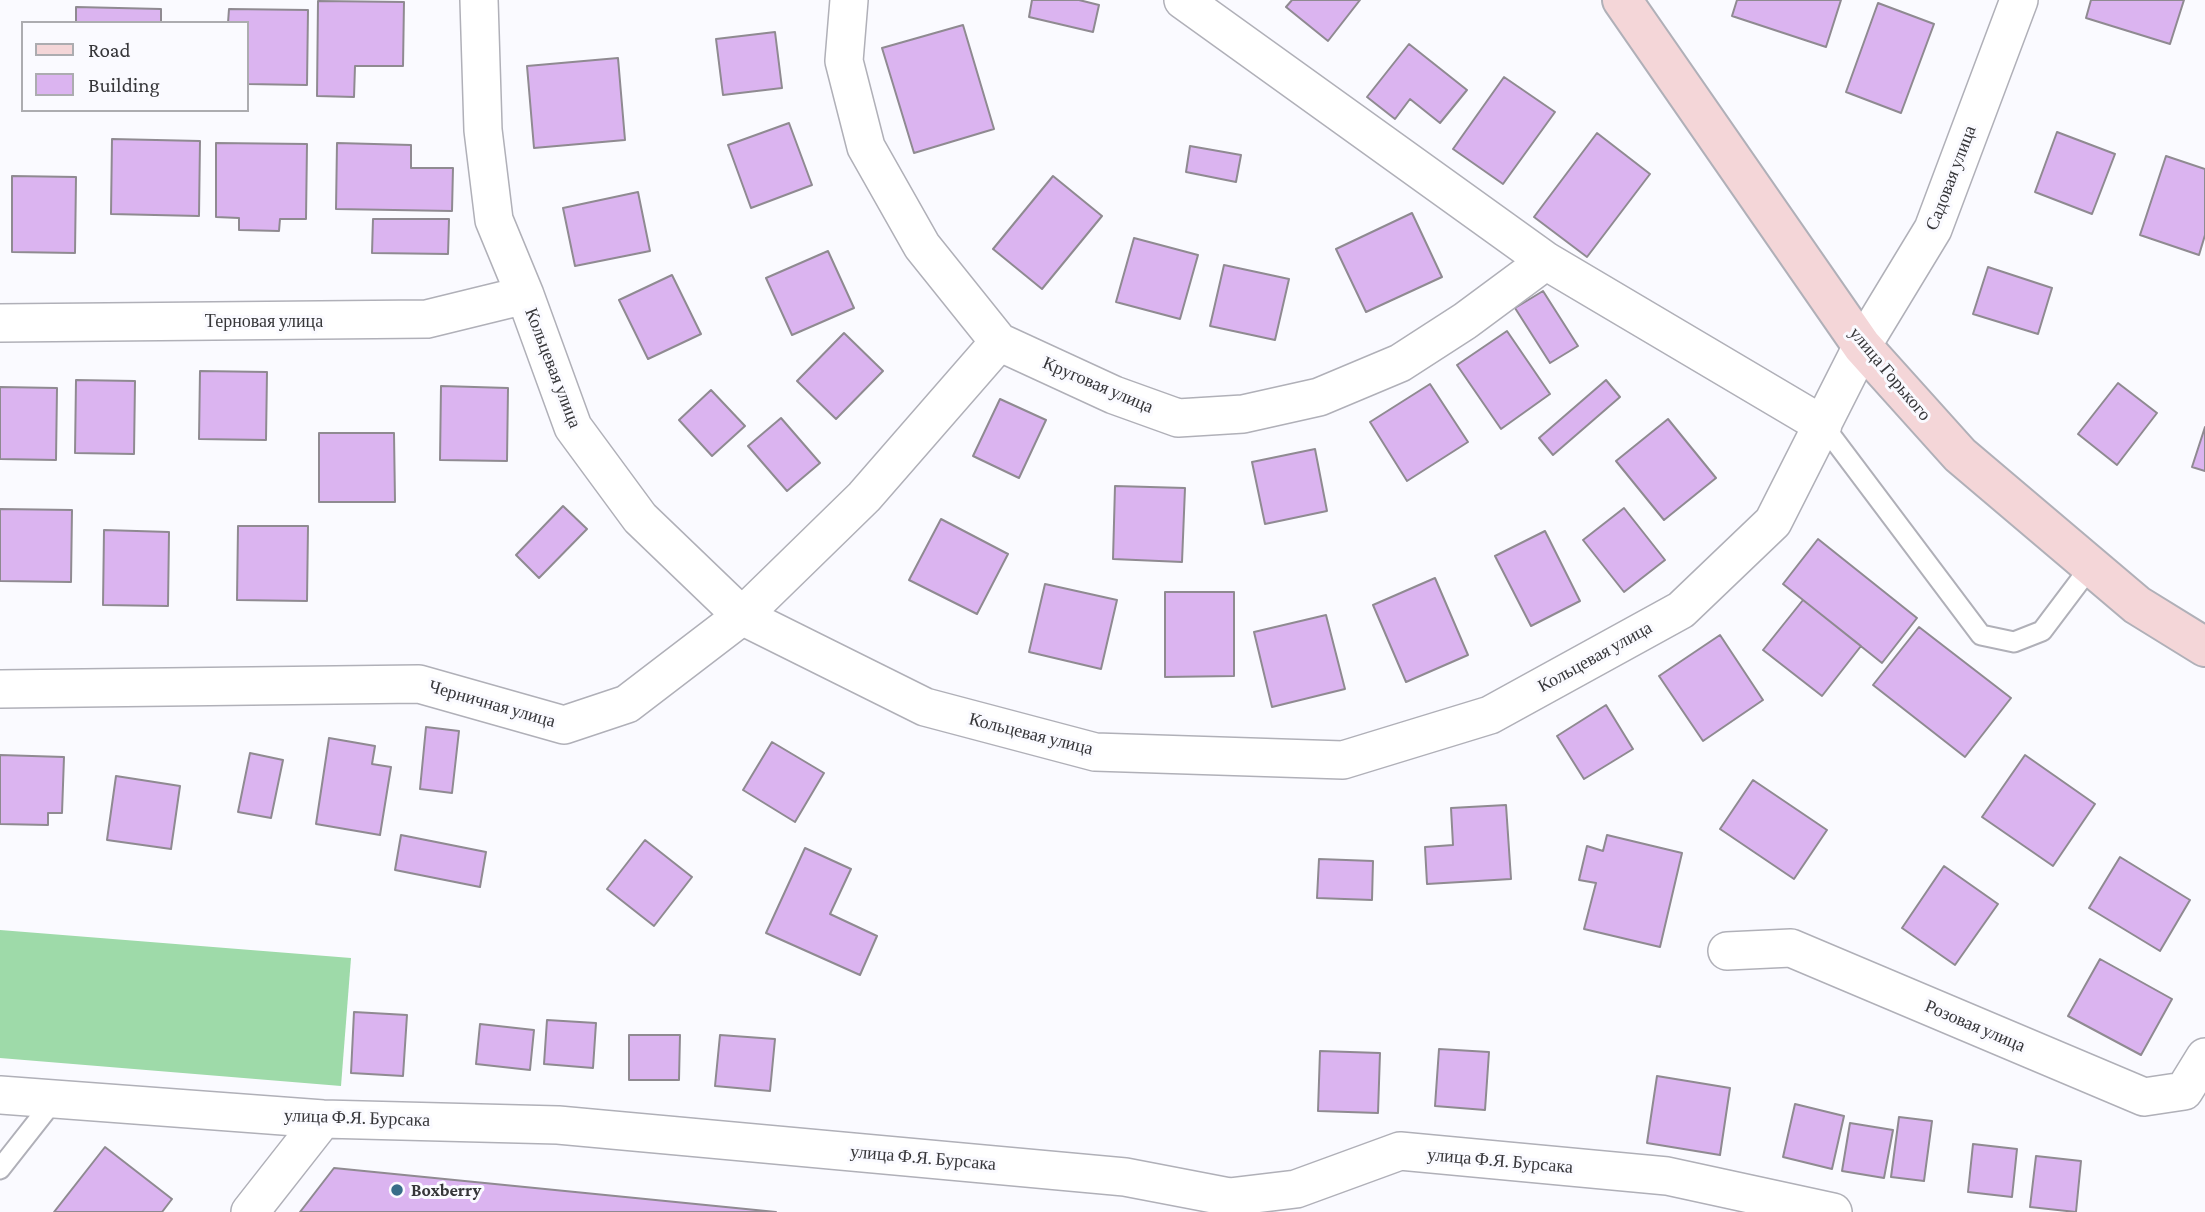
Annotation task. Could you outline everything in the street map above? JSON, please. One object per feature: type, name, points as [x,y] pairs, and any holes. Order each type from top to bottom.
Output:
[{"type":"main road","name":"улица Горького","points":[[1622,0],[1862,346],[1961,455],[2137,605],[2205,647]]},
{"type":"street","name":"Кольцевая улица","points":[[479,0],[483,130],[494,220],[525,295],[573,427],[640,519],[742,616],[925,707],[1095,752],[1343,760],[1490,715],[1681,610],[1773,522],[1862,346]]},
{"type":"street","name":"Круговая улица","points":[[849,0],[844,61],[866,147],[922,246],[999,342],[1114,395],[1178,418],[1243,414],[1320,397],[1400,363],[1465,321],[1546,261]]},
{"type":"street","points":[[1183,0],[1546,261],[1823,425]]},
{"type":"street","name":"Садовая улица","points":[[1862,346],[1933,229],[2019,0]]},
{"type":"street","name":"Терновая улица","points":[[0,323],[427,319],[525,295]]},
{"type":"street","name":"Черничная улица","points":[[0,689],[419,684],[564,725],[627,705],[742,616],[864,497],[999,342]]},
{"type":"street","name":"Розовая улица","points":[[1727,951],[1791,948],[2144,1097],[2184,1091],[2205,1057]]},
{"type":"street","name":"улица Ф.Я. Бурсака","points":[[0,1095],[323,1119],[558,1125],[1125,1177],[1230,1205],[1296,1189],[1400,1152],[1667,1176],[1833,1212]]},
{"type":"street","points":[[250,1212],[323,1119]]},
{"type":"lane","points":[[1823,425],[1981,635],[2014,642],[2042,631],[2091,566]]},
{"type":"lane","points":[[0,1169],[55,1099]]},
{"type":"green space","points":[[0,930],[351,958],[341,1086],[0,1058]]},
{"type":"building","points":[[1032,0],[1079,0],[1099,5],[1093,32],[1029,17]]},
{"type":"building","points":[[1292,0],[1360,0],[1328,41],[1286,7]]},
{"type":"building","points":[[1737,0],[1841,0],[1826,47],[1732,16]]},
{"type":"building","points":[[2091,0],[2184,0],[2170,44],[2086,18]]},
{"type":"building","points":[[318,1],[404,2],[403,66],[355,66],[354,97],[317,96]]},
{"type":"building","points":[[1878,3],[1934,24],[1901,113],[1846,92]]},
{"type":"building","points":[[76,7],[161,9],[161,21],[76,21]]},
{"type":"building","points":[[229,9],[308,10],[307,85],[248,84],[248,21],[228,21]]},
{"type":"building","points":[[963,25],[994,129],[914,153],[882,48]]},
{"type":"building","points":[[775,32],[782,88],[723,95],[716,39]]},
{"type":"building","points":[[1409,44],[1467,90],[1440,123],[1410,99],[1395,119],[1367,97]]},
{"type":"building","points":[[618,58],[625,140],[534,148],[527,66]]},
{"type":"building","points":[[1504,77],[1555,112],[1503,184],[1453,149]]},
{"type":"building","points":[[789,123],[812,185],[751,208],[728,145]]},
{"type":"building","points":[[2057,132],[2115,154],[2092,214],[2035,192]]},
{"type":"building","points":[[1597,133],[1650,174],[1587,257],[1534,217]]},
{"type":"building","points":[[112,139],[200,141],[199,216],[111,214]]},
{"type":"building","points":[[216,143],[307,144],[306,219],[280,219],[279,231],[239,230],[239,218],[216,217]]},
{"type":"building","points":[[337,143],[411,145],[411,168],[453,168],[452,211],[336,209]]},
{"type":"building","points":[[1190,146],[1241,155],[1236,182],[1186,172]]},
{"type":"building","points":[[2166,156],[2205,169],[2205,235],[2199,255],[2140,235]]},
{"type":"building","points":[[12,176],[76,177],[75,253],[12,252]]},
{"type":"building","points":[[1053,176],[1102,216],[1042,289],[993,249]]},
{"type":"building","points":[[638,192],[650,251],[575,266],[563,208]]},
{"type":"building","points":[[1412,213],[1442,277],[1366,312],[1336,249]]},
{"type":"building","points":[[373,219],[449,219],[448,254],[372,253]]},
{"type":"building","points":[[1134,238],[1198,255],[1180,319],[1116,302]]},
{"type":"building","points":[[828,251],[854,308],[792,335],[766,278]]},
{"type":"building","points":[[1224,265],[1289,279],[1275,340],[1210,326]]},
{"type":"building","points":[[1988,267],[2052,288],[2038,334],[1973,314]]},
{"type":"building","points":[[672,275],[701,334],[648,359],[619,300]]},
{"type":"building","points":[[1543,291],[1578,346],[1550,363],[1515,308]]},
{"type":"building","points":[[1507,331],[1550,394],[1501,429],[1457,365]]},
{"type":"building","points":[[844,333],[883,371],[836,419],[797,381]]},
{"type":"building","points":[[200,371],[267,372],[266,440],[199,439]]},
{"type":"building","points":[[76,380],[135,381],[134,454],[75,453]]},
{"type":"building","points":[[1606,380],[1620,397],[1553,455],[1539,438]]},
{"type":"building","points":[[2118,383],[2157,413],[2117,465],[2078,434]]},
{"type":"building","points":[[1430,384],[1468,442],[1407,481],[1370,422]]},
{"type":"building","points":[[441,386],[508,388],[507,461],[440,460]]},
{"type":"building","points":[[0,387],[57,388],[56,460],[0,459]]},
{"type":"building","points":[[711,390],[745,426],[712,456],[679,420]]},
{"type":"building","points":[[1000,399],[1046,420],[1019,478],[973,456]]},
{"type":"building","points":[[781,418],[820,463],[787,491],[748,446]]},
{"type":"building","points":[[1668,419],[1716,478],[1664,520],[1616,461]]},
{"type":"building","points":[[2205,427],[2205,471],[2192,467]]},
{"type":"building","points":[[319,433],[394,433],[395,502],[319,502]]},
{"type":"building","points":[[1315,449],[1327,511],[1265,524],[1252,462]]},
{"type":"building","points":[[1115,486],[1185,488],[1182,562],[1113,559]]},
{"type":"building","points":[[563,506],[587,529],[539,578],[516,555]]},
{"type":"building","points":[[1624,508],[1665,560],[1624,592],[1583,540]]},
{"type":"building","points":[[0,509],[72,510],[71,582],[0,581]]},
{"type":"building","points":[[941,519],[1008,554],[977,614],[909,580]]},
{"type":"building","points":[[238,526],[308,526],[307,601],[237,600]]},
{"type":"building","points":[[104,530],[169,532],[168,606],[103,605]]},
{"type":"building","points":[[1545,531],[1580,601],[1531,626],[1495,556]]},
{"type":"building","points":[[1818,539],[1917,618],[1882,663],[1783,584]]},
{"type":"building","points":[[1435,578],[1468,655],[1406,682],[1373,605]]},
{"type":"building","points":[[1045,584],[1117,600],[1101,669],[1029,652]]},
{"type":"building","points":[[1165,592],[1234,592],[1234,676],[1165,677]]},
{"type":"building","points":[[1803,600],[1861,646],[1822,696],[1763,650]]},
{"type":"building","points":[[1326,615],[1345,689],[1272,707],[1254,632]]},
{"type":"building","points":[[1919,627],[2011,698],[1965,757],[1873,685]]},
{"type":"building","points":[[1720,635],[1763,700],[1703,741],[1659,676]]},
{"type":"building","points":[[1606,705],[1633,749],[1584,779],[1557,736]]},
{"type":"building","points":[[426,727],[459,731],[452,793],[420,789]]},
{"type":"building","points":[[329,738],[375,746],[372,764],[391,767],[380,835],[316,824]]},
{"type":"building","points":[[772,742],[824,773],[795,822],[743,790]]},
{"type":"building","points":[[250,753],[283,760],[271,818],[238,812]]},
{"type":"building","points":[[0,755],[64,757],[62,813],[48,813],[48,825],[0,824]]},
{"type":"building","points":[[2025,755],[2095,804],[2053,866],[1982,817]]},
{"type":"building","points":[[116,776],[180,786],[171,849],[107,840]]},
{"type":"building","points":[[1753,780],[1827,830],[1794,879],[1720,829]]},
{"type":"building","points":[[1506,805],[1511,879],[1427,884],[1425,847],[1453,845],[1451,808]]},
{"type":"building","points":[[401,835],[486,852],[480,887],[395,870]]},
{"type":"building","points":[[1607,835],[1682,853],[1660,947],[1584,929],[1596,883],[1579,880],[1587,846],[1603,851]]},
{"type":"building","points":[[645,840],[692,877],[654,926],[607,889]]},
{"type":"building","points":[[805,848],[851,869],[830,914],[877,936],[860,975],[766,933]]},
{"type":"building","points":[[2120,857],[2190,900],[2160,951],[2089,908]]},
{"type":"building","points":[[1319,859],[1373,861],[1372,900],[1317,898]]},
{"type":"building","points":[[1944,866],[1998,904],[1955,965],[1902,928]]},
{"type":"building","points":[[2100,959],[2172,999],[2141,1055],[2068,1016]]},
{"type":"building","points":[[354,1012],[407,1015],[403,1076],[351,1073]]},
{"type":"building","points":[[547,1020],[596,1023],[593,1068],[544,1064]]},
{"type":"building","points":[[480,1024],[534,1030],[530,1070],[476,1064]]},
{"type":"building","points":[[629,1035],[680,1035],[679,1080],[629,1080]]},
{"type":"building","points":[[720,1035],[775,1039],[770,1091],[715,1086]]},
{"type":"building","points":[[1439,1049],[1489,1052],[1485,1110],[1435,1106]]},
{"type":"building","points":[[1320,1051],[1380,1053],[1378,1113],[1318,1111]]},
{"type":"building","points":[[1657,1076],[1730,1088],[1720,1155],[1647,1143]]},
{"type":"building","points":[[1795,1104],[1844,1116],[1832,1169],[1783,1157]]},
{"type":"building","points":[[1899,1117],[1932,1121],[1924,1181],[1891,1177]]},
{"type":"building","points":[[1850,1123],[1893,1130],[1884,1178],[1842,1171]]},
{"type":"building","points":[[1973,1144],[2017,1149],[2012,1197],[1968,1192]]},
{"type":"building","points":[[105,1147],[172,1199],[162,1212],[54,1212]]},
{"type":"building","points":[[2036,1156],[2081,1161],[2076,1212],[2030,1207]]},
{"type":"building","points":[[334,1168],[776,1212],[300,1212]]},
{"type":"place","name":"Boxberry","points":[[397,1190]]}]
